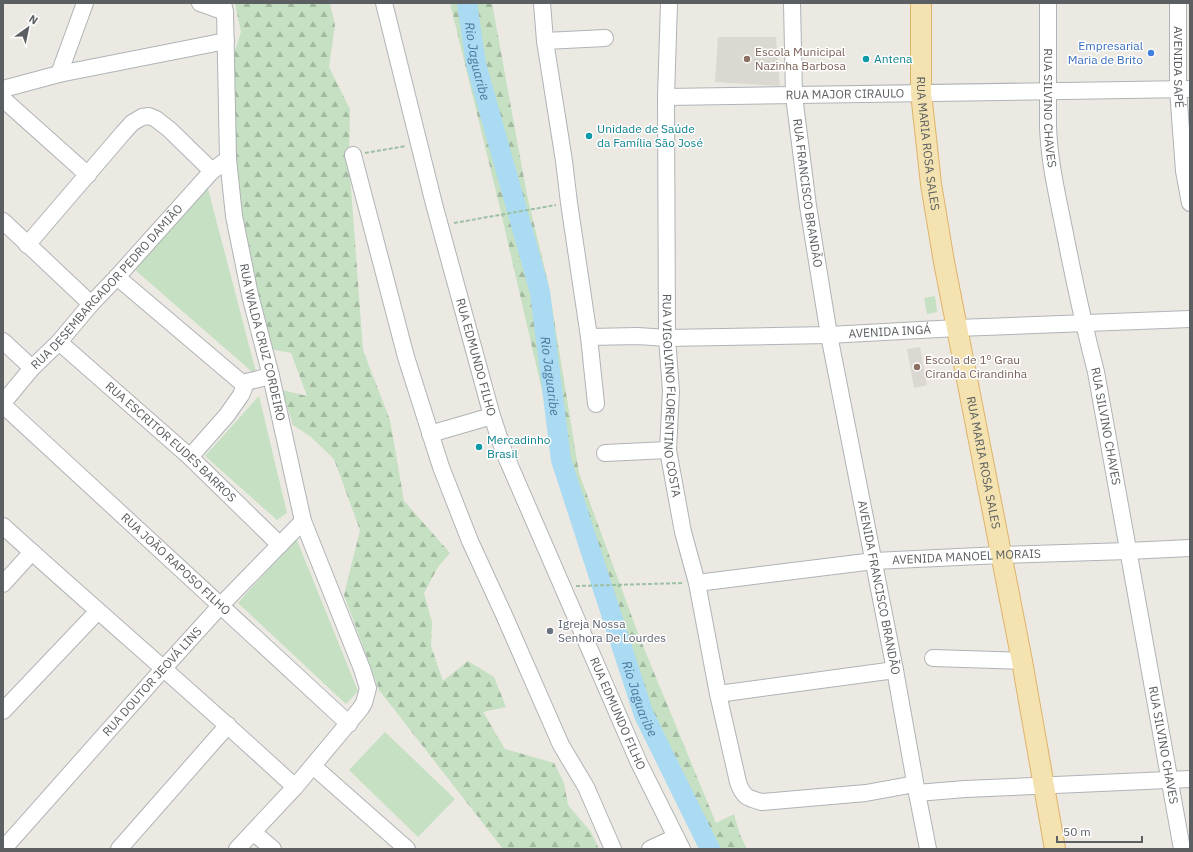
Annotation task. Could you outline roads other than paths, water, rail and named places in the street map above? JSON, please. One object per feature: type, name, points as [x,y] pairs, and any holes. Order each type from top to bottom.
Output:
[{"type":"main road","name":"RUA MARIA ROSA SALES","points":[[921,3],[921,93],[931,184],[944,262],[1022,661],[1055,849]]},
{"type":"street","points":[[59,74],[85,3]]},
{"type":"street","points":[[200,3],[224,7]]},
{"type":"street","name":"RUA EDMUNDO FILHO","points":[[384,3],[440,225],[492,416],[504,452],[639,763],[679,843]]},
{"type":"street","points":[[542,3],[545,41],[589,337],[596,404]]},
{"type":"street","name":"RUA VIGOLVINO FLORENTINO COSTA","points":[[669,3],[666,97],[667,338],[671,391],[668,450],[683,532],[697,582],[718,694],[738,782],[742,792],[751,799],[762,802],[916,789]]},
{"type":"street","name":"RUA FRANCISCO BRANDÃO","points":[[792,3],[794,96],[808,206],[829,335]]},
{"type":"street","name":"RUA SILVINO CHAVES","points":[[1048,3],[1048,146],[1052,174],[1083,323],[1096,372],[1182,849]]},
{"type":"street","name":"AVENIDA SAPÉ","points":[[1178,3],[1184,89],[1184,171],[1190,203]]},
{"type":"street","name":"RUA WALDA CRUZ CORDEIRO","points":[[224,7],[228,159],[234,216],[250,295],[303,521],[368,688],[361,708],[349,724],[295,787],[237,849]]},
{"type":"street","points":[[545,41],[605,38]]},
{"type":"street","points":[[3,89],[59,74],[226,40]]},
{"type":"street","name":"RUA MAJOR CIRAULO","points":[[666,97],[1184,89]]},
{"type":"street","points":[[3,100],[88,175]]},
{"type":"street","points":[[28,245],[132,123],[142,117],[148,116],[156,119],[170,130],[212,172]]},
{"type":"street","points":[[354,155],[406,357],[441,467],[470,541],[519,647],[561,745],[586,788],[613,849]]},
{"type":"street","name":"RUA DESEMBARGADOR PEDRO DAMIÃO","points":[[3,404],[32,368],[59,342],[91,304],[212,172],[228,159]]},
{"type":"street","points":[[3,222],[91,304]]},
{"type":"street","points":[[117,277],[242,383],[244,388],[241,395],[227,415],[190,457]]},
{"type":"street","name":"AVENIDA INGÁ","points":[[589,337],[638,336],[667,338],[829,335],[958,328],[1190,320]]},
{"type":"street","name":"AVENIDA FRANCISCO BRANDÃO","points":[[829,335],[895,670],[916,789]]},
{"type":"street","points":[[3,341],[32,368]]},
{"type":"street","name":"RUA ESCRITOR EUDES BARROS","points":[[59,342],[190,457],[280,545]]},
{"type":"street","points":[[242,383],[270,376]]},
{"type":"street","name":"RUA JOÃO RAPOSO FILHO","points":[[3,404],[349,724]]},
{"type":"street","points":[[430,434],[492,416]]},
{"type":"street","points":[[605,453],[668,450]]},
{"type":"street","name":"RUA DOUTOR JEOVÁ LINS","points":[[6,846],[221,605],[303,521]]},
{"type":"street","points":[[3,526],[228,725],[295,787]]},
{"type":"street","name":"AVENIDA MANOEL MORAIS","points":[[697,582],[874,561],[1001,555],[1128,552],[1190,548]]},
{"type":"street","points":[[3,584],[32,552]]},
{"type":"street","points":[[3,711],[98,611]]},
{"type":"street","points":[[933,658],[1022,661]]},
{"type":"street","points":[[718,694],[895,670]]},
{"type":"street","points":[[119,849],[228,725]]},
{"type":"street","points":[[312,766],[407,849]]},
{"type":"street","points":[[928,849],[916,789],[965,789],[1190,779]]},
{"type":"street","points":[[253,832],[273,849]]},
{"type":"street","points":[[650,849],[679,843]]},
{"type":"waterway","name":"Rio Jaguaribe","points":[[467,3],[476,64],[540,292],[561,460],[644,715],[710,849]]},
{"type":"place","name":"Empresarial Maria de Brito","points":[[1151,53]]},
{"type":"place","name":"Escola Municipal Nazinha Barbosa","points":[[747,59]]},
{"type":"place","name":"Antena","points":[[866,59]]},
{"type":"place","name":"Unidade de Saúde da Família São José","points":[[589,136]]},
{"type":"place","name":"Escola de 1º Grau Ciranda Cirandinha","points":[[917,367]]},
{"type":"place","name":"Mercadinho Brasil","points":[[479,447]]},
{"type":"place","name":"Igreja Nossa Senhora De Lourdes","points":[[550,631]]}]
